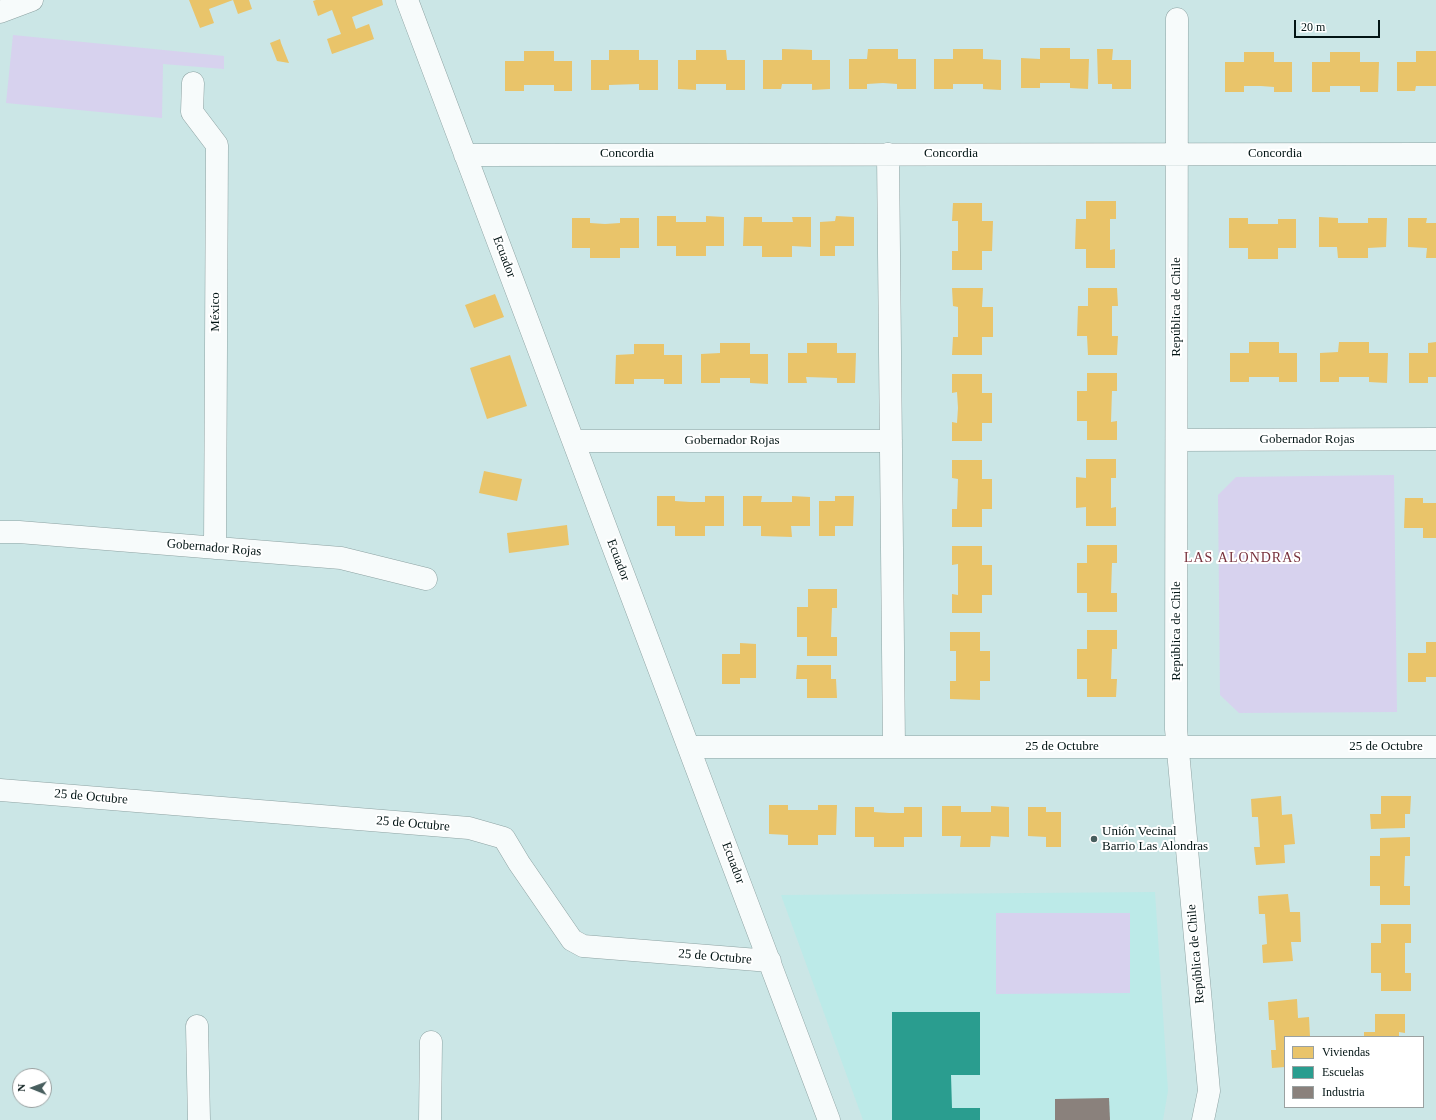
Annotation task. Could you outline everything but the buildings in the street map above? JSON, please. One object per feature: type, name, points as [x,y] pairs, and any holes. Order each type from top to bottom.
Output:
[{"type":"street","points":[[0,12],[32,0]]},
{"type":"street","name":"Ecuador","points":[[407,0],[829,1120]]},
{"type":"street","name":"República de Chile","points":[[1177,19],[1176,729],[1209,1091],[1203,1120]]},
{"type":"street","name":"México","points":[[193,83],[192,112],[217,144],[215,548]]},
{"type":"street","points":[[888,154],[894,747]]},
{"type":"street","name":"Concordia","points":[[465,155],[1436,154]]},
{"type":"street","name":"Gobernador Rojas","points":[[1177,440],[1436,439]]},
{"type":"street","name":"Gobernador Rojas","points":[[574,441],[891,441]]},
{"type":"street","name":"Gobernador Rojas","points":[[0,532],[341,558],[426,579]]},
{"type":"street","name":"25 de Octubre","points":[[689,747],[1436,747]]},
{"type":"street","name":"25 de Octubre","points":[[0,790],[469,828],[504,838],[519,864],[572,940],[584,946],[770,961]]},
{"type":"street","points":[[197,1026],[199,1120]]},
{"type":"street","points":[[430,1120],[431,1042]]},
{"type":"shaded area","points":[[13,35],[224,56],[224,69],[163,64],[162,118],[6,103]]},
{"type":"shaded area","points":[[1394,475],[1397,712],[1239,713],[1220,695],[1218,495],[1236,477]]},
{"type":"shaded area","points":[[1155,892],[1168,1091],[1163,1120],[863,1120],[781,895]]},
{"type":"shaded area","points":[[996,913],[1130,913],[1130,993],[996,994]]},
{"type":"place","name":"Unión Vecinal Barrio Las Alondras","points":[[1094,839]]},
{"type":"district","name":"LAS ALONDRAS","points":[[1243,558]]}]
